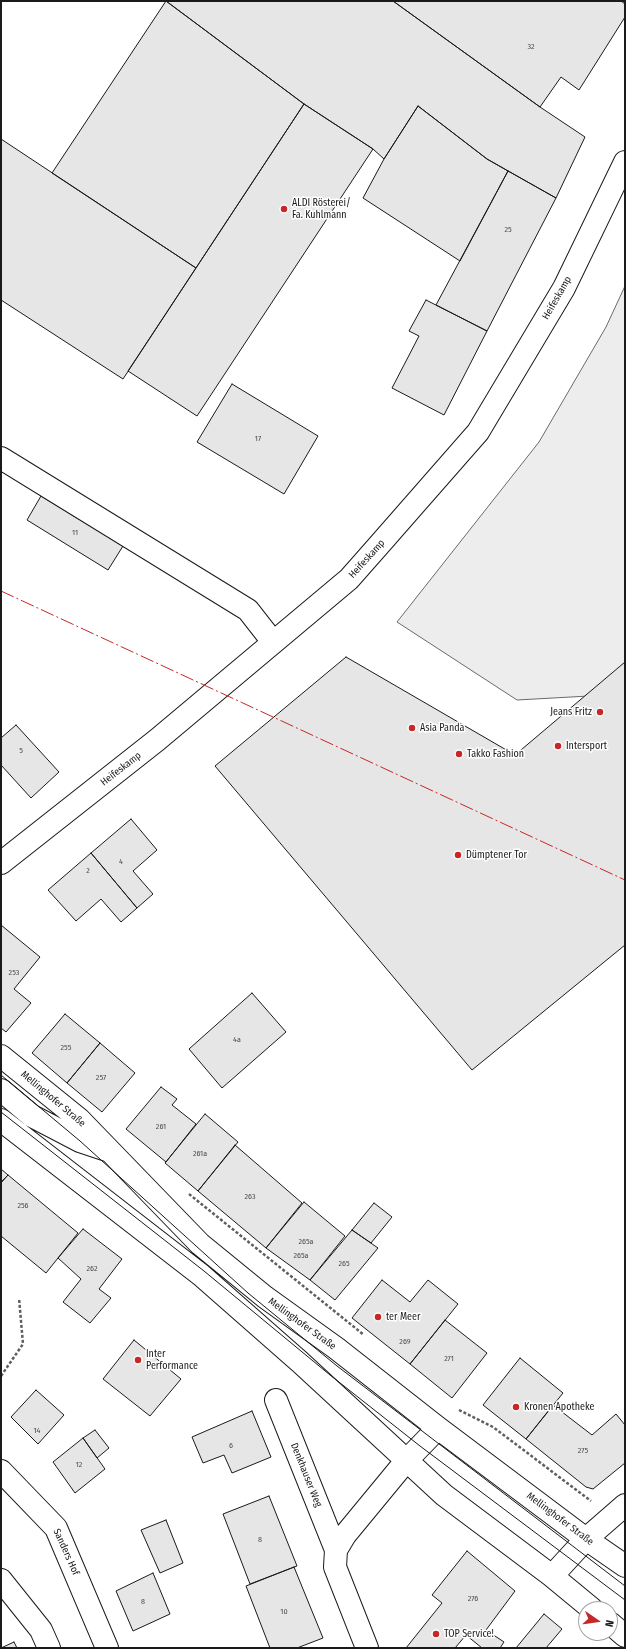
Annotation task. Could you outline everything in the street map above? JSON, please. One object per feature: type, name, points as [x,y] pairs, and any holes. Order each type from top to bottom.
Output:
[{"type":"street","name":"Heifeskamp","points":[[1,863],[157,740],[349,579],[478,432],[564,288],[625,162]]},
{"type":"street","points":[[1,458],[248,610],[273,642]]},
{"type":"street","name":"Mellinghofer Straße","points":[[1,1056],[79,1119],[200,1244],[265,1297],[336,1348],[438,1428],[586,1539],[625,1566]]},
{"type":"street","points":[[1,1090],[32,1116],[80,1141],[110,1151]]},
{"type":"street","points":[[1,1120],[201,1274],[300,1362],[406,1461],[444,1494],[552,1576],[582,1601]]},
{"type":"street","name":"Denkhauser Weg","points":[[276,1400],[336,1550],[335,1568],[367,1648]]},
{"type":"street","points":[[336,1550],[345,1535],[406,1461],[438,1428]]},
{"type":"street","name":"Sanders Hof","points":[[1,1471],[56,1528],[107,1648]]},
{"type":"street","points":[[552,1576],[586,1539],[618,1510]]},
{"type":"street","points":[[1,1580],[41,1630],[49,1648]]},
{"type":"path","points":[[187,1192],[367,1337]]},
{"type":"path","points":[[1,1376],[23,1344],[19,1298]]},
{"type":"path","points":[[454,1407],[493,1427],[618,1510]]},
{"type":"shaded area","points":[[625,286],[625,694],[517,700],[397,622],[539,442],[606,327]]},
{"type":"building","points":[[166,1],[393,1],[540,107],[585,137],[556,198],[487,159],[418,106],[384,159],[373,149],[304,104]]},
{"type":"building","points":[[166,1],[304,104],[196,268],[52,173]]},
{"type":"building","points":[[393,1],[621,1],[625,4],[625,17],[579,90],[561,77],[540,107]]},
{"type":"building","name":"ALDI Rösterei/ Fa. Kuhlmann","points":[[304,104],[373,149],[197,416],[128,371]]},
{"type":"building","points":[[418,106],[487,159],[508,171],[460,261],[363,198],[384,159]]},
{"type":"building","points":[[1,139],[196,268],[123,379],[1,300]]},
{"type":"building","points":[[508,171],[556,198],[487,331],[436,305]]},
{"type":"building","points":[[426,300],[487,331],[444,415],[392,388],[419,336],[409,331]]},
{"type":"building","points":[[232,384],[318,436],[284,494],[197,442]]},
{"type":"building","points":[[41,496],[123,546],[108,570],[27,520]]},
{"type":"building","name":"Dümptener Tor","points":[[346,657],[515,755],[625,662],[625,945],[472,1070],[215,766]]},
{"type":"building","points":[[16,725],[59,772],[31,798],[1,765],[1,738]]},
{"type":"building","points":[[131,819],[157,850],[133,871],[153,894],[137,908],[91,853]]},
{"type":"building","points":[[91,853],[137,908],[121,922],[101,899],[76,921],[48,890]]},
{"type":"building","points":[[1,925],[40,957],[14,989],[31,1003],[6,1032],[1,1028]]},
{"type":"building","points":[[252,993],[286,1032],[222,1088],[189,1049]]},
{"type":"building","points":[[65,1014],[100,1043],[67,1083],[32,1053]]},
{"type":"building","points":[[100,1043],[135,1073],[102,1112],[67,1083]]},
{"type":"building","points":[[161,1087],[177,1099],[172,1105],[196,1124],[166,1162],[126,1129]]},
{"type":"building","points":[[205,1114],[238,1142],[198,1191],[165,1163]]},
{"type":"building","points":[[235,1145],[302,1203],[266,1248],[198,1191]]},
{"type":"building","points":[[1,1169],[8,1175],[1,1182]]},
{"type":"building","points":[[8,1175],[78,1233],[46,1273],[1,1236],[1,1183]]},
{"type":"building","points":[[304,1202],[345,1236],[310,1280],[266,1248]]},
{"type":"building","points":[[374,1203],[392,1217],[371,1243],[352,1230]]},
{"type":"building","points":[[83,1229],[122,1259],[99,1289],[111,1298],[90,1323],[63,1302],[81,1279],[58,1258]]},
{"type":"building","points":[[352,1230],[378,1248],[335,1300],[310,1280]]},
{"type":"building","points":[[382,1280],[410,1302],[428,1280],[458,1304],[410,1364],[352,1318]]},
{"type":"building","points":[[445,1320],[487,1353],[452,1398],[410,1364]]},
{"type":"building","name":"Inter Performance","points":[[134,1340],[181,1379],[150,1416],[103,1379]]},
{"type":"building","points":[[520,1358],[563,1393],[526,1439],[483,1405]]},
{"type":"building","points":[[36,1390],[64,1415],[38,1444],[11,1417]]},
{"type":"building","points":[[553,1405],[592,1435],[616,1414],[625,1425],[625,1463],[593,1489],[586,1487],[526,1439]]},
{"type":"building","points":[[252,1411],[271,1457],[232,1473],[224,1455],[203,1463],[192,1437]]},
{"type":"building","points":[[95,1430],[109,1448],[97,1458],[83,1438]]},
{"type":"building","points":[[83,1438],[105,1469],[75,1493],[53,1462]]},
{"type":"building","points":[[269,1496],[297,1566],[250,1584],[223,1514]]},
{"type":"building","points":[[166,1520],[183,1563],[160,1573],[141,1530]]},
{"type":"building","points":[[467,1551],[515,1591],[486,1630],[504,1642],[500,1648],[482,1648],[466,1635],[455,1648],[406,1648],[442,1603],[432,1595]]},
{"type":"building","points":[[294,1567],[323,1638],[297,1648],[270,1648],[246,1586]]},
{"type":"building","points":[[153,1573],[170,1614],[133,1631],[116,1591]]},
{"type":"building","points":[[544,1614],[562,1629],[546,1648],[516,1648]]},
{"type":"building","points":[[14,1642],[17,1648],[1,1648]]},
{"type":"tram line","points":[[1,1075],[80,1141],[248,1293],[337,1366],[625,1586]]},
{"type":"tram line","points":[[1,1112],[204,1271],[330,1375],[420,1446],[625,1600]]},
{"type":"power","points":[[1,591],[625,880]]},
{"type":"place","name":"ALDI Rösterei/ Fa. Kuhlmann","points":[[284,209]]},
{"type":"place","name":"Jeans Fritz","points":[[600,712]]},
{"type":"place","name":"Asia Panda","points":[[412,728]]},
{"type":"place","name":"Intersport","points":[[558,746]]},
{"type":"place","name":"Takko Fashion","points":[[459,754]]},
{"type":"place","name":"Dümptener Tor","points":[[458,855]]},
{"type":"place","name":"ter Meer","points":[[378,1317]]},
{"type":"place","name":"Inter Performance","points":[[138,1360]]},
{"type":"place","name":"Kronen Apotheke","points":[[516,1407]]},
{"type":"place","name":"TOP Service!","points":[[436,1634]]}]
